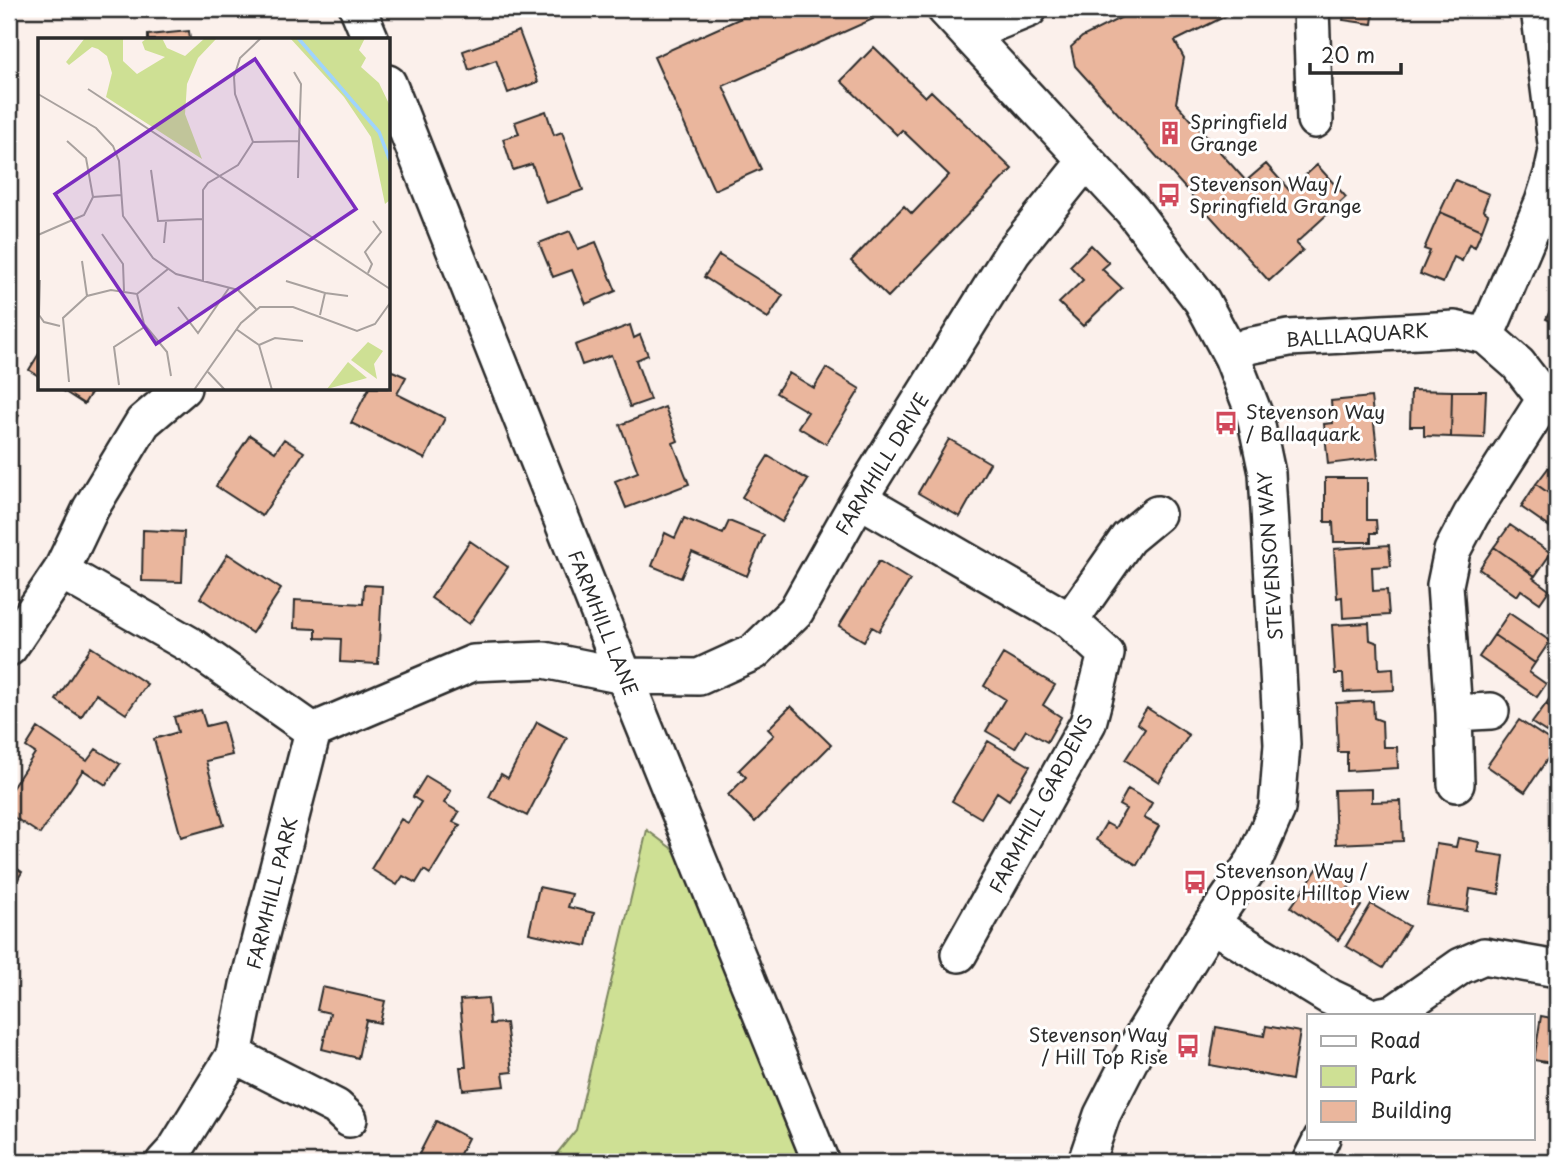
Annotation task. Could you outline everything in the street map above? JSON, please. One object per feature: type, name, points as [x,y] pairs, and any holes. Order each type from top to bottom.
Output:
[{"type":"street","points":[[358,9],[371,38]]},
{"type":"street","points":[[957,21],[1029,9]]},
{"type":"street","points":[[1311,9],[1315,120]]},
{"type":"street","points":[[1486,336],[1552,174],[1557,151],[1539,9]]},
{"type":"street","name":"STEVENSON WAY","points":[[957,21],[1132,210],[1202,301],[1232,357],[1255,416],[1267,473],[1282,744],[1277,809],[1254,861],[1211,924],[1144,1033],[1102,1115],[1086,1162]]},
{"type":"street","name":"FARMHILL LANE","points":[[390,88],[821,1162]]},
{"type":"street","name":"FARMHILL DRIVE","points":[[624,676],[699,677],[754,652],[796,611],[859,499],[1013,252],[1085,162]]},
{"type":"street","name":"BALLLAQUARK","points":[[1232,357],[1248,346],[1289,338],[1455,329],[1486,336],[1518,364],[1551,404],[1471,515],[1452,551],[1445,585],[1456,784]]},
{"type":"street","points":[[9,648],[61,571],[90,508],[143,422],[181,390]]},
{"type":"street","name":"FARMHILL GARDENS","points":[[859,499],[1070,621],[1106,653],[1088,723],[959,954]]},
{"type":"street","points":[[1070,621],[1128,538],[1157,514]]},
{"type":"street","points":[[61,571],[192,646],[313,731],[473,663],[544,660],[624,676]]},
{"type":"street","points":[[1454,713],[1491,711]]},
{"type":"street","name":"FARMHILL PARK","points":[[164,1162],[175,1150],[233,1055],[248,985],[313,731]]},
{"type":"street","points":[[1211,924],[1330,997],[1366,1014]]},
{"type":"street","points":[[1388,1014],[1394,1013],[1461,966],[1484,956],[1557,969]]},
{"type":"street","points":[[233,1055],[336,1107],[349,1119]]},
{"type":"street","points":[[1310,1162],[1321,1140]]},
{"type":"green space","points":[[647,830],[683,857],[801,1162],[550,1162],[576,1130]]},
{"type":"building","points":[[761,9],[868,9],[873,19],[723,86],[761,169],[714,190],[654,57]]},
{"type":"building","name":"Springfield Grange","points":[[1138,9],[1240,9],[1175,41],[1184,58],[1176,103],[1246,181],[1266,164],[1289,190],[1317,165],[1346,197],[1296,243],[1303,250],[1269,281],[1075,66],[1071,47],[1082,37]]},
{"type":"building","points":[[1345,9],[1374,9],[1372,24],[1343,20]]},
{"type":"building","points":[[189,31],[190,38],[148,38],[148,35]]},
{"type":"building","points":[[519,31],[538,82],[508,93],[496,60],[469,70],[463,51]]},
{"type":"building","points":[[874,47],[925,97],[931,91],[1012,169],[888,297],[851,261],[904,206],[912,214],[949,175],[902,130],[897,135],[841,81]]},
{"type":"building","points":[[546,111],[554,135],[562,132],[583,190],[546,203],[532,164],[513,170],[503,139],[519,134],[515,122]]},
{"type":"building","points":[[1455,180],[1489,194],[1483,210],[1488,214],[1482,230],[1440,212]]},
{"type":"building","points":[[1440,212],[1482,230],[1475,247],[1469,244],[1462,261],[1454,257],[1443,283],[1420,274],[1430,251],[1424,249]]},
{"type":"building","points":[[570,231],[578,249],[596,242],[616,291],[586,304],[572,270],[553,277],[539,243]]},
{"type":"building","points":[[1091,245],[1109,263],[1102,269],[1122,288],[1083,326],[1059,303],[1083,280],[1070,266]]},
{"type":"building","points":[[719,255],[783,295],[768,318],[704,277]]},
{"type":"building","points":[[1557,296],[1557,324],[1546,319]]},
{"type":"building","points":[[630,325],[634,338],[640,335],[648,355],[636,360],[650,400],[630,407],[611,355],[582,365],[575,345]]},
{"type":"building","points":[[38,355],[38,376],[29,370]]},
{"type":"building","points":[[826,368],[860,389],[826,444],[798,427],[808,412],[776,393],[789,373],[814,388]]},
{"type":"building","points":[[390,370],[406,377],[397,394],[445,418],[425,459],[351,423],[368,390],[390,390]]},
{"type":"building","points":[[62,390],[93,390],[84,404]]},
{"type":"building","points":[[1411,390],[1452,391],[1451,437],[1424,436],[1424,426],[1410,426]]},
{"type":"building","points":[[1452,391],[1486,391],[1484,438],[1451,437]]},
{"type":"building","points":[[1371,397],[1378,458],[1328,464],[1324,424],[1333,423],[1331,401]]},
{"type":"building","points":[[665,407],[678,441],[673,443],[689,484],[626,508],[615,481],[638,472],[620,425]]},
{"type":"building","points":[[9,409],[19,415],[9,432]]},
{"type":"building","points":[[250,435],[275,452],[284,439],[304,452],[262,516],[216,486]]},
{"type":"building","points":[[949,439],[990,463],[960,517],[918,493]]},
{"type":"building","points":[[768,456],[808,480],[782,522],[742,497]]},
{"type":"building","points":[[1552,463],[1557,467],[1557,499],[1536,484]]},
{"type":"building","points":[[1325,478],[1367,478],[1367,520],[1376,520],[1377,533],[1371,533],[1371,542],[1334,542],[1333,522],[1325,522]]},
{"type":"building","points":[[1536,484],[1557,499],[1557,532],[1521,507]]},
{"type":"building","points":[[684,518],[723,534],[729,521],[764,535],[747,576],[692,552],[681,578],[652,566],[665,533],[675,538]]},
{"type":"building","points":[[1510,525],[1551,553],[1535,576],[1494,547]]},
{"type":"building","points":[[143,530],[184,532],[182,582],[142,581]]},
{"type":"building","points":[[470,541],[508,567],[469,624],[431,598]]},
{"type":"building","points":[[1389,545],[1391,566],[1372,567],[1373,591],[1387,590],[1389,615],[1343,618],[1342,597],[1337,598],[1334,549]]},
{"type":"building","points":[[1494,547],[1535,576],[1533,578],[1549,590],[1540,603],[1521,590],[1517,596],[1479,569]]},
{"type":"building","points":[[228,554],[281,589],[252,633],[200,598]]},
{"type":"building","points":[[879,561],[910,580],[879,631],[872,627],[864,641],[839,626]]},
{"type":"building","points":[[364,585],[382,586],[378,664],[340,662],[341,639],[316,638],[316,629],[294,628],[295,600],[363,604]]},
{"type":"building","points":[[1509,613],[1550,641],[1535,663],[1494,635]]},
{"type":"building","points":[[1369,623],[1370,640],[1378,643],[1379,669],[1393,668],[1394,690],[1344,692],[1343,674],[1335,674],[1332,625]]},
{"type":"building","points":[[1494,635],[1535,663],[1529,672],[1546,684],[1537,697],[1479,657]]},
{"type":"building","points":[[91,647],[147,684],[126,714],[96,694],[81,717],[56,700]]},
{"type":"building","points":[[1003,654],[1055,685],[1043,705],[1061,717],[1047,742],[1026,730],[1015,748],[986,731],[1005,699],[984,686]]},
{"type":"building","points":[[1557,687],[1557,712],[1546,704]]},
{"type":"building","points":[[1373,701],[1374,718],[1382,721],[1383,747],[1397,747],[1398,768],[1347,771],[1347,752],[1338,752],[1336,703]]},
{"type":"building","points":[[1546,704],[1557,712],[1557,739],[1532,723]]},
{"type":"building","points":[[791,706],[831,745],[755,822],[728,795],[746,777],[739,770],[774,735],[768,729]]},
{"type":"building","points":[[1147,708],[1189,735],[1159,782],[1125,760],[1145,729],[1137,723]]},
{"type":"building","points":[[201,710],[206,726],[223,722],[232,755],[206,761],[224,825],[181,837],[154,739],[178,732],[174,717]]},
{"type":"building","points":[[1519,720],[1557,745],[1525,792],[1487,766]]},
{"type":"building","points":[[537,722],[567,738],[527,816],[489,797],[501,774],[508,778]]},
{"type":"building","points":[[38,728],[87,761],[96,749],[120,764],[106,785],[83,770],[40,834],[9,814],[9,793],[35,753],[26,747]]},
{"type":"building","points":[[988,741],[1030,766],[1009,800],[997,792],[981,818],[952,801]]},
{"type":"building","points":[[426,776],[451,791],[444,803],[459,812],[453,822],[460,825],[430,874],[424,870],[416,883],[403,876],[397,885],[371,869],[401,819],[408,823],[421,802],[413,797]]},
{"type":"building","points":[[1128,789],[1152,803],[1144,818],[1159,826],[1137,865],[1096,840],[1106,823],[1115,828],[1126,809],[1119,805]]},
{"type":"building","points":[[1372,789],[1372,802],[1401,801],[1403,841],[1336,844],[1334,790]]},
{"type":"building","points":[[1458,838],[1479,842],[1477,852],[1504,856],[1499,894],[1470,889],[1467,911],[1427,905],[1436,844],[1456,847]]},
{"type":"building","points":[[1322,862],[1352,883],[1344,894],[1361,906],[1338,940],[1291,907]]},
{"type":"building","points":[[9,863],[22,872],[9,894]]},
{"type":"building","points":[[539,887],[572,894],[568,907],[594,913],[587,946],[529,933]]},
{"type":"building","points":[[1371,904],[1409,926],[1383,968],[1346,946]]},
{"type":"building","points":[[322,987],[385,1001],[380,1023],[366,1020],[358,1058],[322,1049],[330,1013],[317,1010]]},
{"type":"building","points":[[488,998],[490,1024],[506,1023],[512,1072],[503,1073],[505,1086],[463,1090],[460,1067],[466,1067],[460,1000]]},
{"type":"building","points":[[1541,1016],[1557,1019],[1557,1064],[1534,1060]]},
{"type":"building","points":[[1266,1026],[1300,1032],[1292,1080],[1210,1065],[1216,1027],[1264,1036]]},
{"type":"building","points":[[436,1121],[468,1138],[456,1162],[415,1162]]},
{"type":"place","name":"Springfield Grange","points":[[1170,133]]},
{"type":"place","name":"Stevenson Way / Springfield Grange","points":[[1169,195]]},
{"type":"place","name":"Stevenson Way / Ballaquark","points":[[1226,423]]},
{"type":"place","name":"Stevenson Way / Opposite Hilltop View","points":[[1195,882]]},
{"type":"place","name":"Stevenson Way / Hill Top Rise","points":[[1188,1046]]}]
